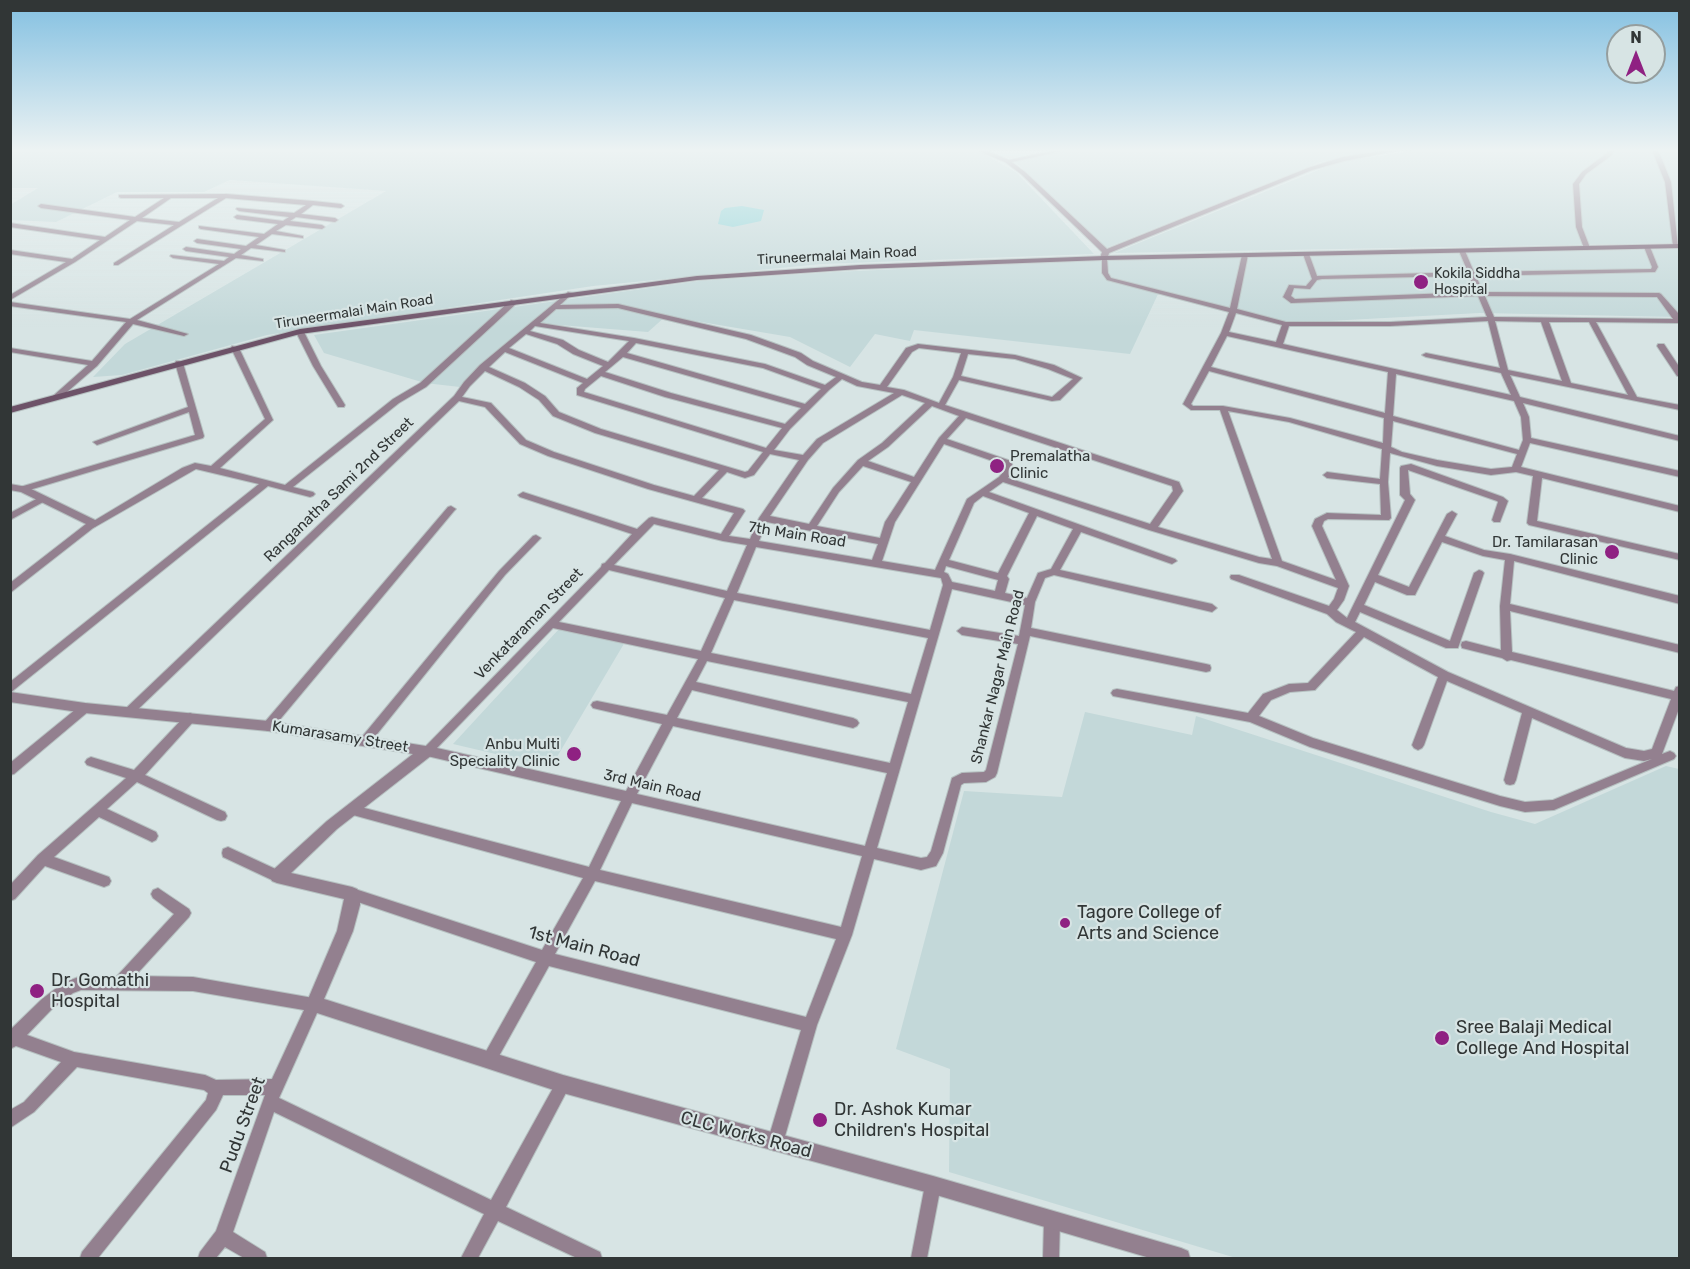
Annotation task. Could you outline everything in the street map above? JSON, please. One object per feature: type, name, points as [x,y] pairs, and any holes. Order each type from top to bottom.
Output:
[{"type":"main road","name":"Tiruneermalai Main Road","points":[[10,410],[300,332],[570,293],[698,278],[860,267],[1105,255],[1245,255],[1678,246]]},
{"type":"street","points":[[64,209],[182,224]]},
{"type":"street","points":[[10,298],[73,261],[150,209]]},
{"type":"street","points":[[116,264],[205,209]]},
{"type":"street","points":[[241,209],[334,220]]},
{"type":"street","points":[[57,396],[94,364],[131,321],[224,263],[304,209]]},
{"type":"street","points":[[1059,209],[1105,255],[1105,273],[1109,279],[1286,324],[1390,324],[1491,318],[1678,320],[1659,295],[1479,294],[1294,301],[1288,298],[1291,286],[1308,288],[1315,279]]},
{"type":"street","points":[[1105,255],[1214,209]]},
{"type":"street","points":[[1578,209],[1579,227],[1587,248]]},
{"type":"street","points":[[1672,209],[1678,246]]},
{"type":"street","points":[[237,217],[322,227]]},
{"type":"street","points":[[10,225],[105,239]]},
{"type":"street","points":[[201,227],[301,237]]},
{"type":"street","points":[[197,241],[283,251]]},
{"type":"street","points":[[1647,247],[1655,267],[1653,271],[1658,280]]},
{"type":"street","points":[[186,249],[261,260]]},
{"type":"street","points":[[1462,251],[1491,318],[1504,370],[1525,417],[1527,440],[1516,469]]},
{"type":"street","points":[[10,252],[73,261]]},
{"type":"street","points":[[1306,254],[1315,279]]},
{"type":"street","points":[[1245,255],[1233,311],[1225,333],[1187,404],[1191,408],[1223,408],[1290,420],[1399,454],[1437,463],[1491,472],[1516,469],[1680,509]]},
{"type":"street","points":[[172,256],[224,263]]},
{"type":"street","points":[[1315,279],[1653,271]]},
{"type":"street","name":"Ranganatha Sami 2nd Street","points":[[129,711],[457,398],[483,368],[557,307],[570,293]]},
{"type":"street","points":[[286,488],[396,401],[423,385],[514,302]]},
{"type":"street","points":[[10,304],[131,321],[184,334]]},
{"type":"street","points":[[557,307],[618,306],[769,343],[860,384],[901,392],[964,415],[1176,484],[1178,491],[1152,528]]},
{"type":"street","points":[[1544,319],[1567,383]]},
{"type":"street","points":[[1591,320],[1634,398]]},
{"type":"street","points":[[535,324],[634,340],[765,366],[826,388]]},
{"type":"street","points":[[1279,346],[1286,324]]},
{"type":"street","points":[[300,332],[317,366],[341,405]]},
{"type":"street","points":[[526,332],[560,342],[576,352],[609,365]]},
{"type":"street","points":[[1225,333],[1517,399],[1680,439]]},
{"type":"street","points":[[634,340],[622,354],[581,388],[580,393],[767,451],[805,459]]},
{"type":"street","points":[[1661,346],[1680,374]]},
{"type":"street","points":[[882,388],[912,347],[965,351],[1030,360],[1078,378],[1057,398],[1052,399],[957,377]]},
{"type":"street","points":[[213,469],[270,420],[235,348]]},
{"type":"street","points":[[504,349],[588,382]]},
{"type":"street","points":[[10,350],[94,364]]},
{"type":"street","points":[[941,406],[957,377],[965,351]]},
{"type":"street","points":[[622,354],[807,407]]},
{"type":"street","points":[[1425,355],[1680,408]]},
{"type":"street","points":[[10,488],[23,489],[200,436],[179,363]]},
{"type":"street","points":[[483,368],[522,385],[542,398],[556,414],[598,431],[740,475],[751,473],[787,427],[826,388],[842,376]]},
{"type":"street","points":[[1207,368],[1522,453]]},
{"type":"street","points":[[1331,611],[1339,600],[1344,586],[1317,526],[1320,519],[1327,516],[1386,518],[1384,482],[1392,372]]},
{"type":"street","points":[[600,373],[668,395],[787,427]]},
{"type":"street","points":[[489,1060],[592,874],[629,797],[690,685],[732,596],[764,518],[820,441],[901,392]]},
{"type":"street","points":[[457,398],[488,405],[523,442],[551,454],[695,500],[740,511],[723,538]]},
{"type":"street","points":[[811,528],[836,490],[861,462],[885,445],[931,402]]},
{"type":"street","points":[[1223,408],[1278,563]]},
{"type":"street","points":[[97,442],[191,409]]},
{"type":"street","points":[[876,563],[890,522],[942,440],[964,415]]},
{"type":"street","points":[[775,1143],[810,1025],[845,935],[934,635],[948,585],[940,568],[969,501],[1002,479],[1010,470],[1008,463],[942,440]]},
{"type":"street","points":[[1527,440],[1680,474]]},
{"type":"street","points":[[861,462],[916,481]]},
{"type":"street","points":[[10,589],[92,525],[195,466],[310,494]]},
{"type":"street","points":[[1349,624],[1410,500],[1405,495],[1404,468],[1411,467],[1500,499],[1503,501],[1497,520]]},
{"type":"street","points":[[695,500],[724,470]]},
{"type":"street","points":[[1538,475],[1532,523],[1680,557]]},
{"type":"street","points":[[1327,476],[1384,482]]},
{"type":"street","points":[[1002,479],[1152,528],[1259,560],[1278,563],[1344,586]]},
{"type":"street","points":[[10,688],[266,483]]},
{"type":"street","points":[[23,489],[92,522],[92,525]]},
{"type":"street","points":[[982,493],[1172,561]]},
{"type":"street","points":[[523,495],[638,533]]},
{"type":"street","points":[[10,517],[42,499]]},
{"type":"street","points":[[268,726],[451,509]]},
{"type":"street","points":[[999,595],[1004,579],[1001,577],[1034,513]]},
{"type":"street","points":[[1372,577],[1411,592],[1452,514]]},
{"type":"street","points":[[764,518],[883,542]]},
{"type":"street","name":"7th Main Road","points":[[652,520],[723,538],[876,563],[940,568],[1001,577]]},
{"type":"street","name":"Venkataraman Street","points":[[427,751],[652,520]]},
{"type":"street","name":"Shankar Nagar Main Road","points":[[870,852],[921,864],[931,862],[937,854],[956,782],[962,778],[986,777],[991,773],[1025,636],[1030,602],[1041,575],[1054,572],[1078,528]]},
{"type":"street","points":[[365,741],[502,573],[536,538]]},
{"type":"street","points":[[1440,538],[1483,553],[1680,600]]},
{"type":"street","points":[[1507,657],[1505,606],[1510,558]]},
{"type":"street","points":[[605,566],[732,596],[934,635]]},
{"type":"street","points":[[1054,572],[1212,608]]},
{"type":"street","points":[[1358,606],[1454,645],[1479,573]]},
{"type":"street","points":[[1235,577],[1331,611],[1340,619],[1444,675],[1625,753],[1644,756],[1657,752],[1675,757]]},
{"type":"street","points":[[948,585],[1030,602]]},
{"type":"street","points":[[1505,606],[1680,649]]},
{"type":"street","points":[[550,624],[914,699]]},
{"type":"street","points":[[962,631],[1025,636],[1206,668]]},
{"type":"street","points":[[1251,718],[1267,697],[1289,688],[1311,687],[1363,631]]},
{"type":"street","points":[[1466,645],[1507,657],[1678,694],[1657,752]]},
{"type":"street","points":[[1418,745],[1444,675]]},
{"type":"street","points":[[690,685],[853,723]]},
{"type":"street","points":[[1117,693],[1251,718],[1310,742],[1525,807],[1554,805],[1675,757]]},
{"type":"street","name":"Kumarasamy Street","points":[[10,697],[85,708],[268,726],[427,751]]},
{"type":"street","points":[[597,705],[894,769]]},
{"type":"street","points":[[10,770],[85,708]]},
{"type":"street","points":[[1510,780],[1528,711]]},
{"type":"street","points":[[10,895],[43,859],[136,776],[190,718]]},
{"type":"street","name":"Kumarasamy Street","points":[[277,876],[332,825],[427,751]]},
{"type":"street","name":"3rd Main Road","points":[[427,751],[870,852]]},
{"type":"street","points":[[91,762],[136,776],[221,816]]},
{"type":"street","points":[[353,810],[592,874],[845,935]]},
{"type":"street","points":[[98,811],[152,836]]},
{"type":"street","points":[[228,853],[277,876],[352,894],[352,905],[345,931],[314,1004],[193,984],[81,983],[68,988],[47,1004],[12,1040],[74,1059],[206,1083],[215,1088],[277,1087]]},
{"type":"street","points":[[43,859],[104,881]]},
{"type":"street","points":[[119,984],[184,913],[158,894]]},
{"type":"street","name":"1st Main Road","points":[[352,894],[545,958],[810,1025]]},
{"type":"street","name":"CLC Works Road","points":[[314,1004],[563,1084],[933,1185],[1180,1258]]},
{"type":"street","name":"Pudu Street","points":[[206,1258],[223,1236],[270,1102],[314,1004]]},
{"type":"street","points":[[10,1120],[29,1107],[74,1059]]},
{"type":"street","points":[[469,1258],[563,1084]]},
{"type":"street","points":[[88,1258],[211,1105],[216,1095],[215,1088]]},
{"type":"street","points":[[270,1102],[594,1258]]},
{"type":"street","points":[[919,1258],[933,1185]]},
{"type":"street","points":[[1051,1258],[1052,1220]]},
{"type":"street","points":[[223,1236],[259,1258]]},
{"type":"shaded area","points":[[10,209],[82,209],[56,222],[11,220]]},
{"type":"shaded area","points":[[355,209],[1051,209],[1094,254],[821,264],[593,286],[267,335],[122,375],[93,377],[125,344]]},
{"type":"shaded area","points":[[1065,209],[1203,209],[1106,248]]},
{"type":"shaded area","points":[[1222,209],[1679,209],[1679,243],[1114,253]]},
{"type":"shaded area","points":[[1679,249],[1679,317],[1480,313],[1290,323],[1159,292],[1130,354],[914,330],[910,341],[875,334],[850,367],[790,337],[666,316],[648,332],[534,323],[460,387],[425,383],[324,353],[314,335],[699,281],[834,272],[1117,259]]},
{"type":"shaded area","points":[[559,629],[625,642],[551,767],[453,744]]},
{"type":"shaded area","name":"Sree Balaji Medical College And Hospital","points":[[1085,712],[1192,735],[1196,716],[1491,812],[1535,824],[1666,766],[1679,769],[1679,1258],[1236,1258],[949,1172],[950,1069],[896,1049],[964,791],[1062,797]]},
{"type":"water","points":[[764,210],[761,221],[733,227],[718,224],[721,211]]},
{"type":"place","name":"Kokila Siddha Hospital","points":[[1421,282]]},
{"type":"place","name":"Premalatha Clinic","points":[[997,466]]},
{"type":"place","name":"Dr. Tamilarasan Clinic","points":[[1612,552]]},
{"type":"place","name":"Anbu Multi Speciality Clinic","points":[[574,754]]},
{"type":"place","name":"Tagore College of Arts and Science","points":[[1065,923]]},
{"type":"place","name":"Dr. Gomathi Hospital","points":[[37,991]]},
{"type":"place","name":"Sree Balaji Medical College And Hospital","points":[[1442,1038]]},
{"type":"place","name":"Dr. Ashok Kumar Children's Hospital","points":[[820,1120]]}]
